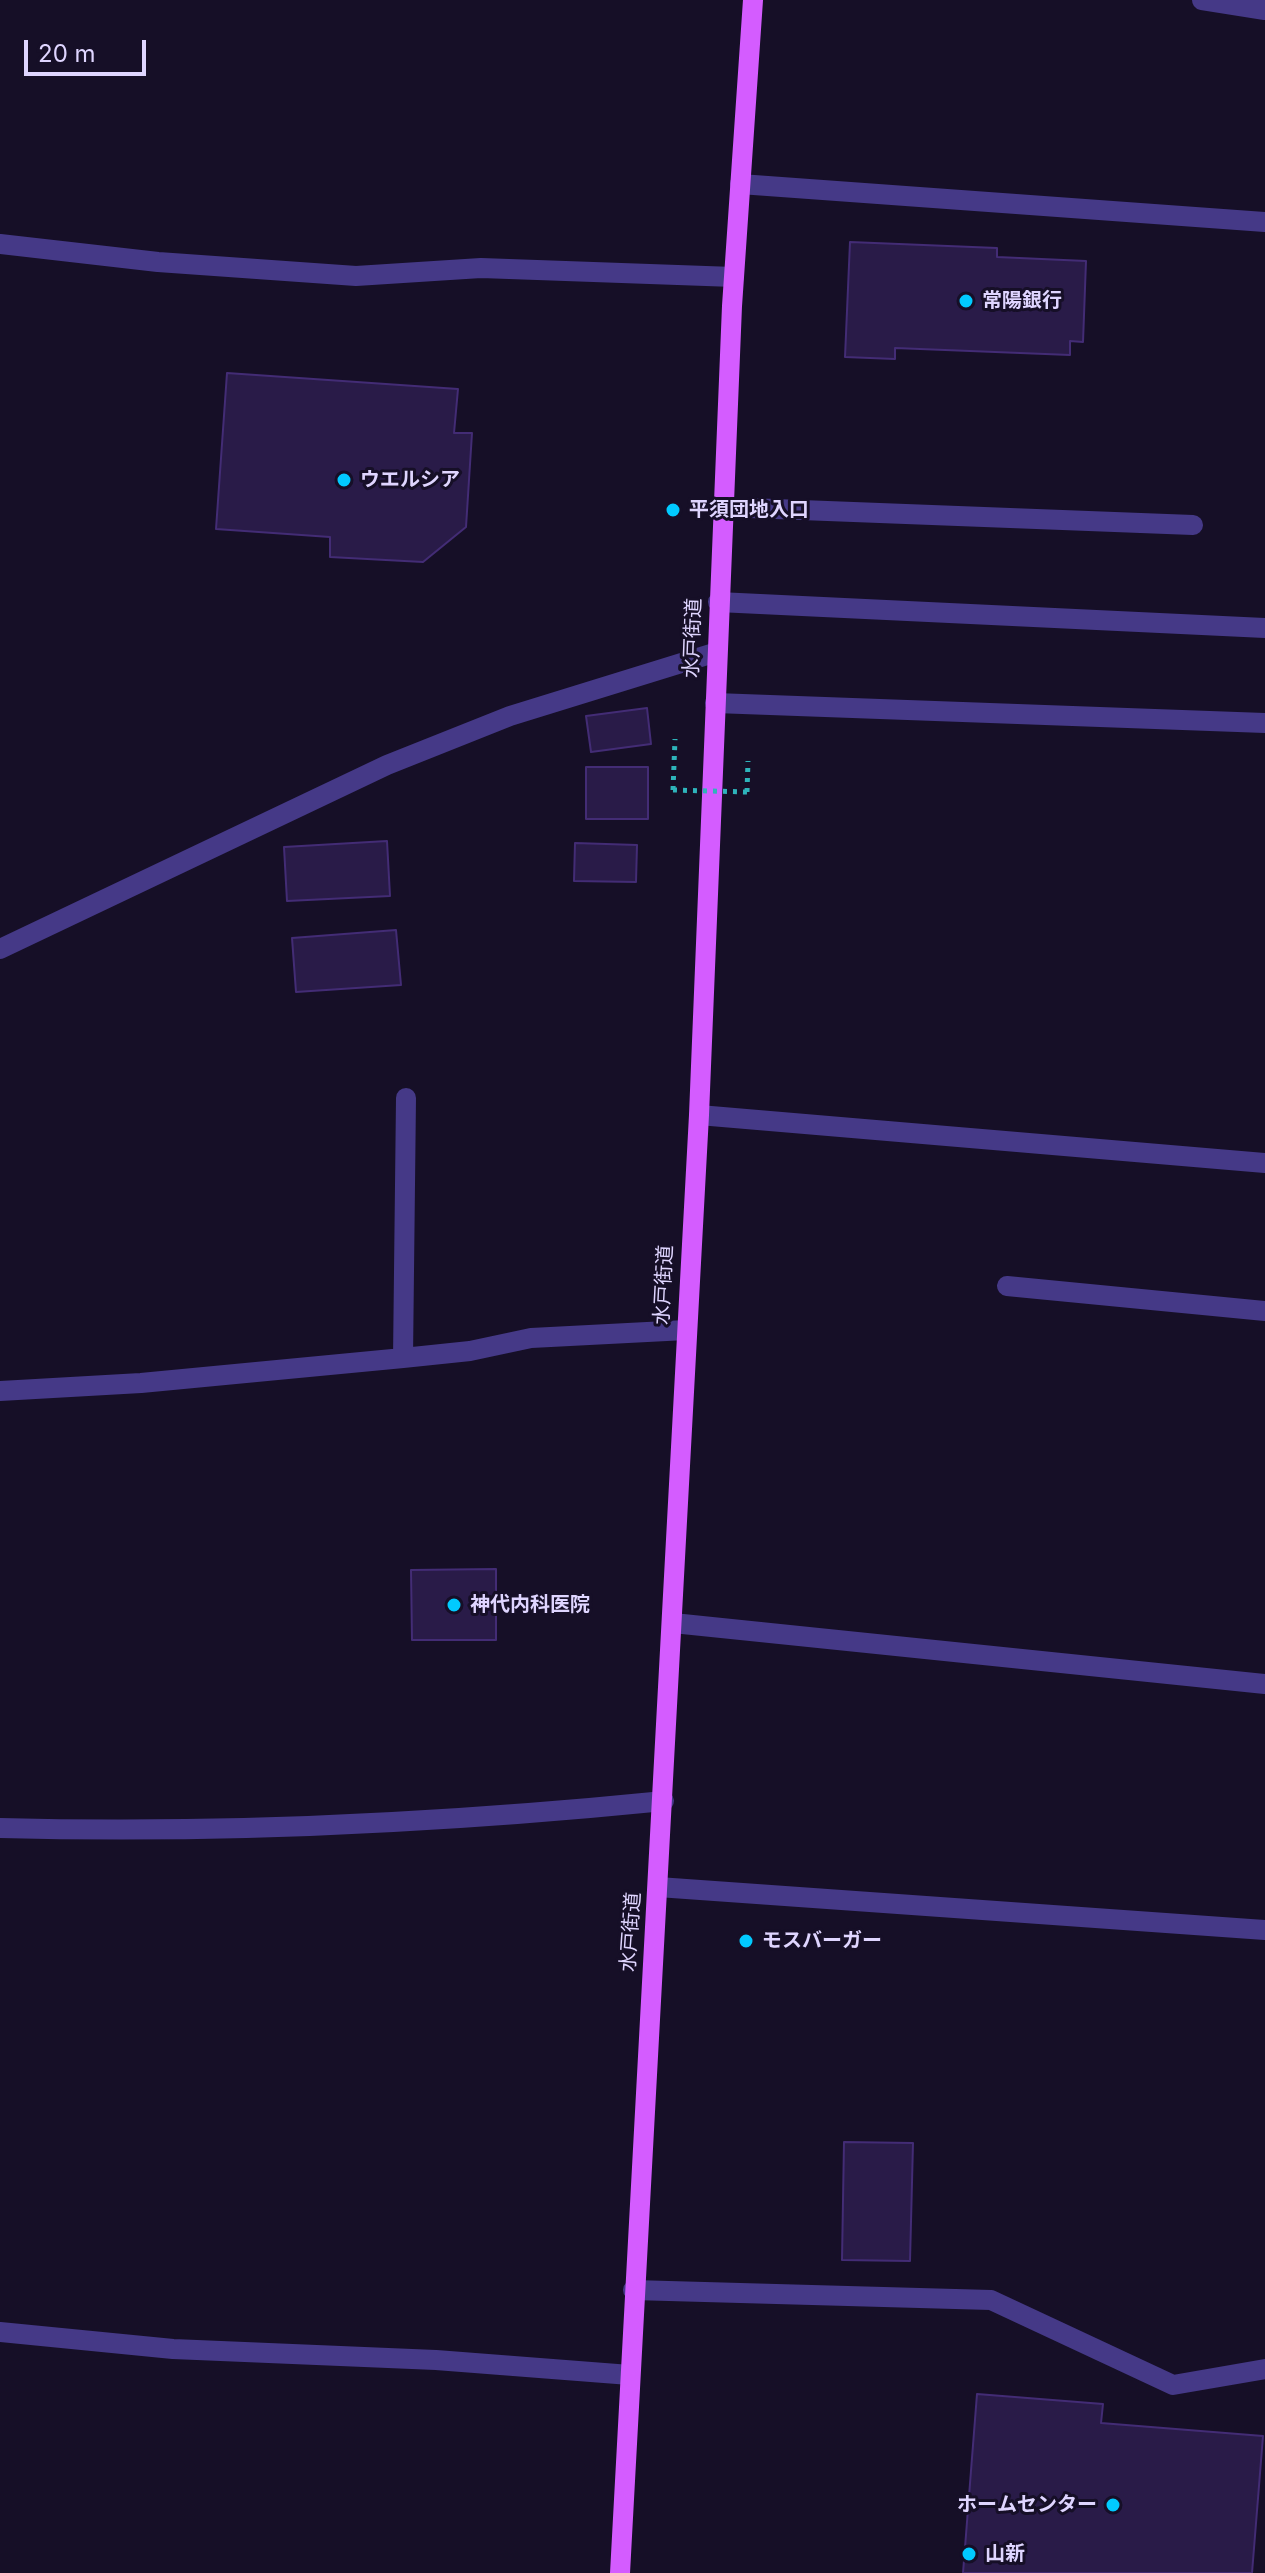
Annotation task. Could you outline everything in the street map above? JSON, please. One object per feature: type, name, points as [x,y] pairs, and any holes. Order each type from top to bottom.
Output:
[{"type":"main road","name":"水戸街道","points":[[620,2573],[699,1115],[718,602],[734,277],[753,0]]},
{"type":"street","points":[[1202,0],[1265,10]]},
{"type":"street","points":[[740,184],[1265,222]]},
{"type":"street","points":[[0,244],[158,262],[356,276],[481,268],[734,277]]},
{"type":"street","points":[[723,507],[1193,525]]},
{"type":"street","points":[[718,602],[1265,628]]},
{"type":"street","points":[[0,949],[387,765],[510,716],[717,652]]},
{"type":"street","points":[[715,703],[1265,723]]},
{"type":"street","points":[[403,1358],[406,1098]]},
{"type":"street","points":[[699,1115],[1265,1163]]},
{"type":"street","points":[[1007,1286],[1265,1311]]},
{"type":"street","points":[[0,1391],[141,1383],[403,1358],[470,1351],[531,1338],[686,1330]]},
{"type":"street","points":[[673,1623],[1265,1684]]},
{"type":"street","points":[[0,1828],[143,1832],[400,1820],[664,1801]]},
{"type":"street","points":[[658,1887],[1265,1930]]},
{"type":"street","points":[[633,2290],[991,2300],[1173,2385],[1265,2369]]},
{"type":"street","points":[[0,2332],[173,2349],[436,2360],[630,2375]]},
{"type":"path","points":[[675,739],[673,790],[747,792]]},
{"type":"building","name":"常陽銀行","points":[[850,242],[997,248],[997,257],[1086,261],[1083,342],[1070,341],[1070,355],[895,348],[895,359],[845,357]]},
{"type":"building","name":"ウエルシア","points":[[227,373],[458,389],[454,433],[472,433],[466,527],[423,562],[330,557],[330,537],[216,529]]},
{"type":"building","points":[[647,708],[651,744],[591,752],[586,716]]},
{"type":"building","points":[[586,767],[648,767],[648,819],[586,819]]},
{"type":"building","points":[[387,841],[390,896],[287,901],[284,847]]},
{"type":"building","points":[[575,843],[637,845],[636,882],[574,881]]},
{"type":"building","points":[[396,930],[401,985],[296,992],[292,938]]},
{"type":"building","name":"神代内科医院","points":[[496,1569],[496,1640],[412,1640],[411,1570]]},
{"type":"building","points":[[844,2142],[913,2143],[910,2261],[842,2260]]},
{"type":"building","name":"ホームセンター","points":[[977,2394],[1103,2404],[1101,2423],[1263,2436],[1252,2573],[963,2573]]},
{"type":"place","name":"常陽銀行","points":[[966,301]]},
{"type":"place","name":"ウエルシア","points":[[344,480]]},
{"type":"place","name":"平須団地入口","points":[[673,510]]},
{"type":"place","name":"神代内科医院","points":[[454,1605]]},
{"type":"place","name":"モスバーガー","points":[[746,1941]]},
{"type":"place","name":"ホームセンター","points":[[1113,2505]]},
{"type":"place","name":"山新","points":[[969,2554]]}]
